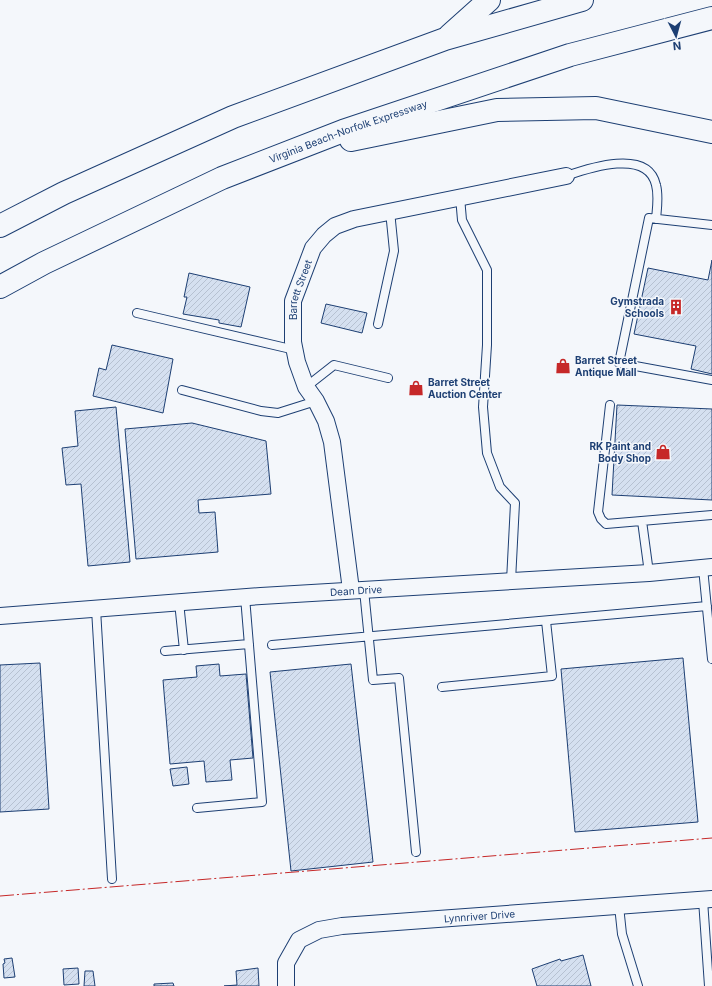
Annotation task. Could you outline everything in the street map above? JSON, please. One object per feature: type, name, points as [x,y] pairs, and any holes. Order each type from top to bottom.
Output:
[{"type":"highway","points":[[445,39],[489,0]]},
{"type":"highway","points":[[0,226],[64,193],[233,117],[445,39],[582,0]]},
{"type":"highway","name":"Virginia Beach-Norfolk Expressway","points":[[0,287],[44,263],[222,178],[350,128],[570,55],[712,18]]},
{"type":"highway","points":[[279,155],[497,110],[596,108],[712,132]]},
{"type":"street","name":"Barrett Street","points":[[357,590],[332,442],[326,421],[316,401],[306,387],[295,350],[292,317],[294,301],[313,248],[324,234],[335,226],[354,219],[566,176]]},
{"type":"street","name":"Dean Drive","points":[[0,616],[245,597],[649,573],[708,568]]},
{"type":"street","name":"Lynnriver Drive","points":[[286,986],[286,964],[299,940],[319,930],[342,926],[708,899]]},
{"type":"lane","points":[[566,176],[585,169],[609,164],[628,163],[640,167],[651,174],[656,184],[656,219]]},
{"type":"lane","points":[[460,198],[462,220],[487,270],[487,345],[484,407],[487,453],[500,487],[515,503],[511,581]]},
{"type":"lane","points":[[378,324],[394,251],[390,211]]},
{"type":"lane","points":[[712,224],[649,218],[620,363],[712,380]]},
{"type":"lane","points":[[137,313],[295,350]]},
{"type":"lane","points":[[306,387],[334,365],[388,378]]},
{"type":"lane","points":[[182,390],[261,411],[278,413],[316,401]]},
{"type":"lane","points":[[610,405],[598,512],[601,519],[606,524],[712,515]]},
{"type":"lane","points":[[642,521],[649,573]]},
{"type":"lane","points":[[708,568],[707,606],[712,659]]},
{"type":"lane","points":[[357,590],[369,637],[373,680],[398,678],[416,852]]},
{"type":"lane","points":[[198,808],[262,802],[245,597]]},
{"type":"lane","points":[[179,602],[184,650]]},
{"type":"lane","points":[[272,645],[707,606]]},
{"type":"lane","points":[[96,609],[112,879]]},
{"type":"lane","points":[[442,687],[552,676],[546,621]]},
{"type":"lane","points":[[165,651],[249,644]]},
{"type":"lane","points":[[708,899],[709,986]]},
{"type":"lane","points":[[619,906],[622,934],[638,986]]},
{"type":"building","name":"Gymstrada Schools","points":[[712,260],[712,374],[691,369],[696,346],[634,334],[648,268],[708,280]]},
{"type":"building","points":[[189,273],[250,287],[241,327],[219,323],[219,320],[183,314],[187,297],[184,297]]},
{"type":"building","points":[[326,304],[367,313],[362,333],[321,323]]},
{"type":"building","points":[[112,345],[173,359],[163,413],[93,396],[99,368],[106,370]]},
{"type":"building","name":"RK Paint and Body Shop","points":[[617,405],[712,409],[712,500],[612,495]]},
{"type":"building","points":[[116,407],[130,562],[88,566],[81,484],[66,485],[62,448],[78,446],[75,411]]},
{"type":"building","points":[[192,423],[266,441],[271,494],[198,500],[199,513],[215,512],[218,552],[136,559],[125,429]]},
{"type":"building","points":[[683,658],[698,822],[575,832],[561,669]]},
{"type":"building","points":[[40,663],[49,809],[0,812],[0,665]]},
{"type":"building","points":[[219,664],[220,676],[246,674],[253,758],[230,760],[232,780],[206,782],[204,761],[170,764],[163,680],[197,677],[196,666]]},
{"type":"building","points":[[351,664],[373,862],[291,871],[270,672]]},
{"type":"building","points":[[187,767],[189,784],[173,786],[170,769]]},
{"type":"building","points":[[583,955],[591,986],[537,986],[532,969],[560,959],[561,961]]},
{"type":"building","points":[[12,958],[15,977],[4,978],[4,959]]},
{"type":"building","points":[[78,968],[79,984],[64,985],[63,969]]},
{"type":"building","points":[[258,968],[259,986],[224,986],[237,985],[236,971]]},
{"type":"building","points":[[85,971],[93,971],[95,986],[84,986]]},
{"type":"building","points":[[173,983],[174,986],[154,986],[154,984]]},
{"type":"power","points":[[0,896],[712,838]]},
{"type":"place","name":"Gymstrada Schools","points":[[676,307]]},
{"type":"place","name":"Barret Street Antique Mall","points":[[563,366]]},
{"type":"place","name":"Barret Street Auction Center","points":[[416,388]]},
{"type":"place","name":"RK Paint and Body Shop","points":[[663,452]]}]
